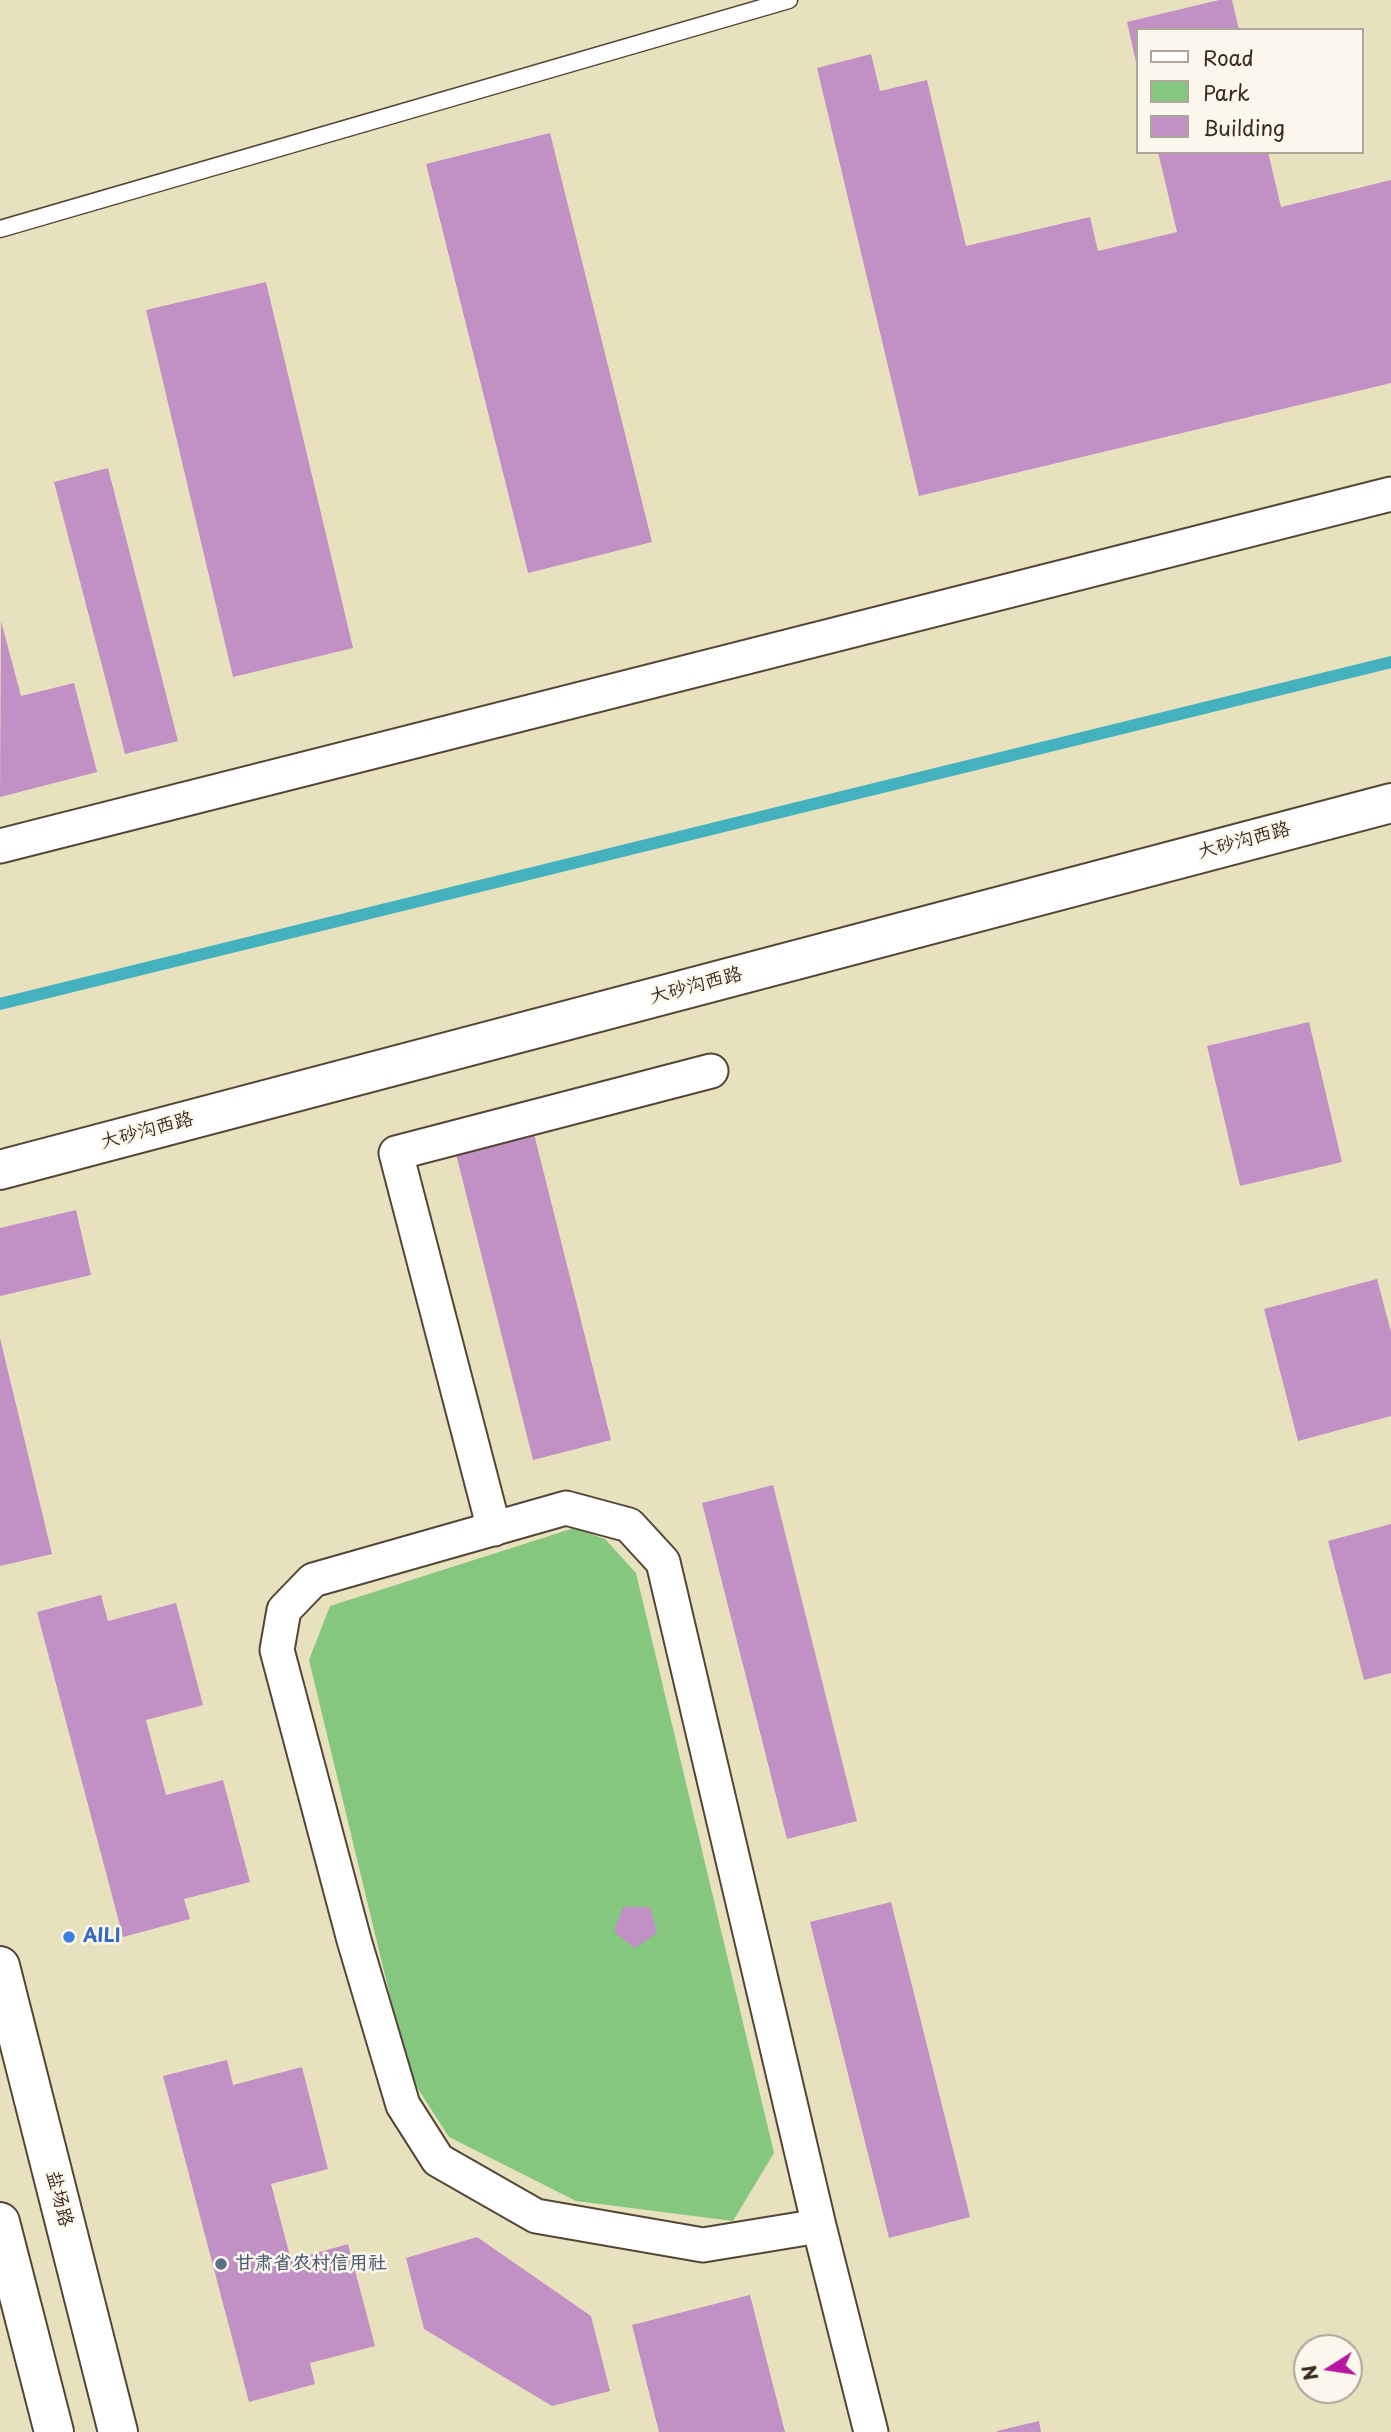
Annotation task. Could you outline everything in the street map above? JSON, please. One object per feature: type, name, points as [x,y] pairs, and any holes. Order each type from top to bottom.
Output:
[{"type":"street","points":[[0,846],[1391,494]]},
{"type":"street","name":"大砂沟西路","points":[[0,1170],[1391,803]]},
{"type":"street","points":[[494,1529],[396,1153],[711,1071]]},
{"type":"street","points":[[819,2226],[703,2245],[536,2216],[439,2160],[403,2105],[354,1940],[277,1650],[284,1610],[313,1580],[566,1508],[629,1525],[663,1562],[819,2226],[871,2432]]},
{"type":"street","name":"盐场路","points":[[0,1966],[118,2432]]},
{"type":"street","points":[[0,2222],[7,2280],[54,2432]]},
{"type":"lane","points":[[0,229],[789,0]]},
{"type":"green space","points":[[574,1528],[605,1539],[636,1573],[774,2153],[733,2221],[576,2201],[449,2137],[409,2075],[309,1660],[330,1606]]},
{"type":"building","points":[[1219,0],[1232,0],[1239,28],[1136,28],[1136,62],[1127,22]]},
{"type":"building","points":[[871,54],[880,91],[927,80],[966,246],[1090,217],[1098,251],[1177,232],[1158,154],[1268,154],[1281,207],[1391,180],[1391,383],[919,496],[817,68]]},
{"type":"building","points":[[550,133],[652,542],[528,573],[426,164]]},
{"type":"building","points":[[266,282],[353,648],[233,677],[146,310]]},
{"type":"building","points":[[108,468],[178,741],[125,754],[54,482]]},
{"type":"building","points":[[1,621],[21,696],[74,683],[97,772],[0,797]]},
{"type":"building","points":[[1309,1022],[1342,1162],[1240,1186],[1207,1046]]},
{"type":"building","points":[[533,1130],[611,1440],[533,1460],[455,1150]]},
{"type":"building","points":[[76,1210],[91,1275],[0,1296],[0,1228]]},
{"type":"building","points":[[1377,1279],[1391,1332],[1391,1416],[1298,1441],[1264,1309]]},
{"type":"building","points":[[0,1338],[52,1554],[0,1566]]},
{"type":"building","points":[[773,1485],[857,1821],[787,1839],[702,1503]]},
{"type":"building","points":[[1391,1524],[1391,1673],[1364,1680],[1328,1541]]},
{"type":"building","points":[[101,1595],[108,1621],[176,1603],[203,1705],[146,1720],[166,1795],[223,1780],[250,1882],[184,1899],[190,1919],[123,1937],[37,1612]]},
{"type":"building","points":[[891,1902],[970,2217],[889,2238],[810,1922]]},
{"type":"building","points":[[623,1907],[650,1907],[657,1933],[635,1948],[614,1932]]},
{"type":"building","points":[[227,2060],[233,2085],[302,2067],[328,2169],[271,2184],[291,2260],[348,2244],[375,2346],[310,2363],[315,2384],[249,2402],[163,2076]]},
{"type":"building","points":[[477,2237],[591,2316],[610,2391],[552,2406],[424,2329],[406,2258]]},
{"type":"building","points":[[750,2295],[785,2432],[659,2432],[632,2325]]},
{"type":"building","points":[[1039,2421],[1041,2432],[997,2432],[997,2431]]},
{"type":"waterway","points":[[0,1004],[1391,662]]},
{"type":"place","name":"AILI","points":[[69,1937]]},
{"type":"place","name":"甘肃省农村信用社","points":[[221,2264]]}]
